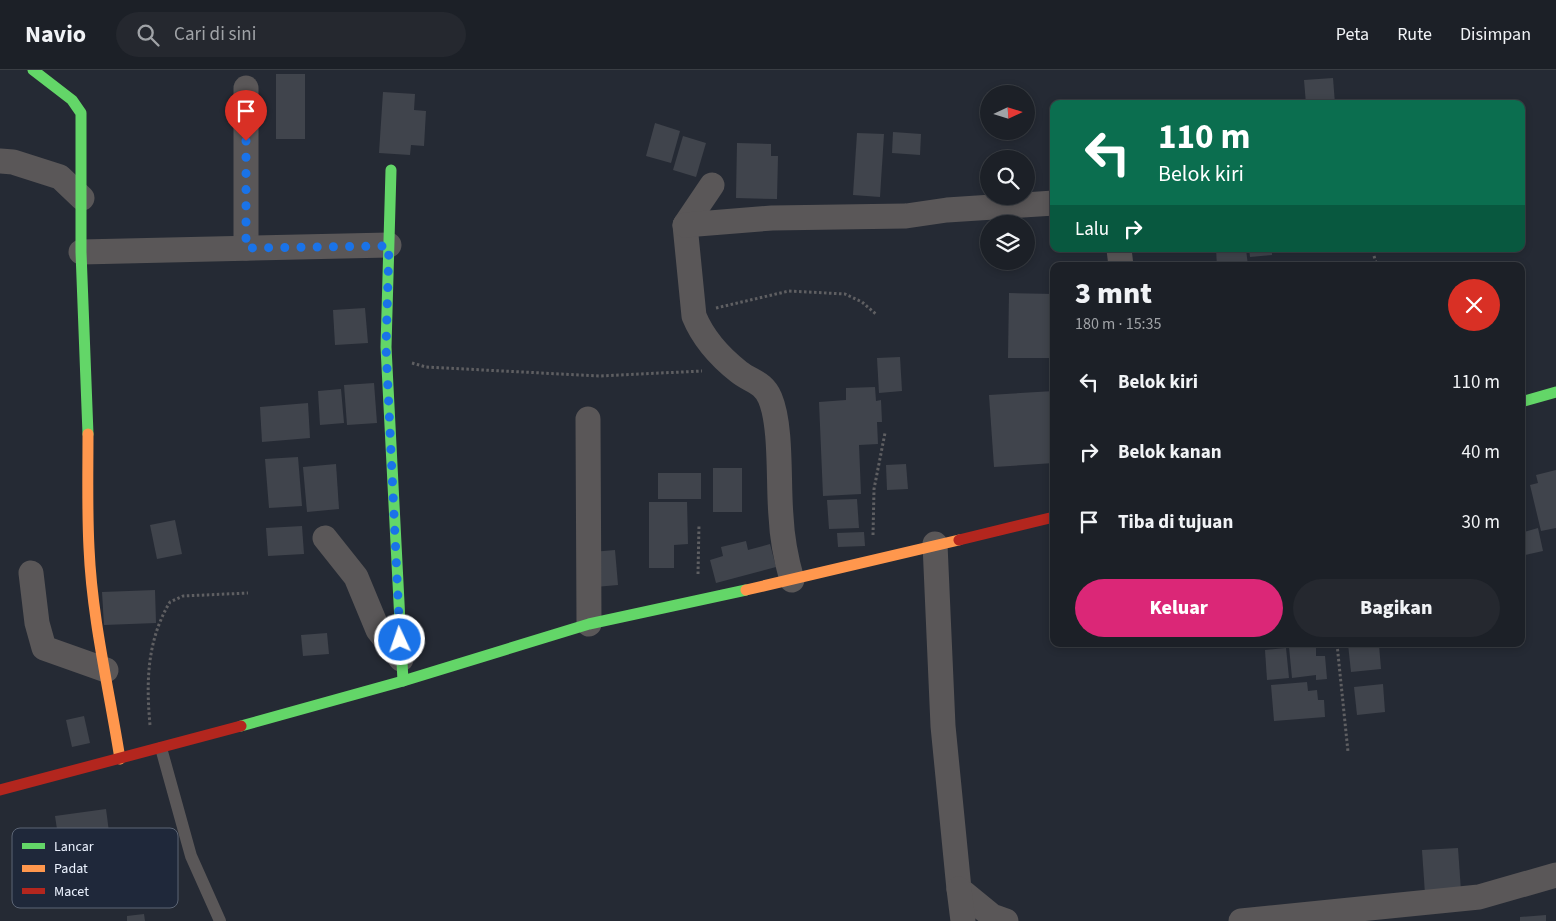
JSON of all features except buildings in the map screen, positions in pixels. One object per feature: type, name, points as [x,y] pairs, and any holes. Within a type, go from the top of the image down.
[{"type":"street","points":[[34,70],[72,100],[80,113],[81,252],[88,409],[89,549],[100,651],[106,670],[120,759]]},
{"type":"street","points":[[246,88],[246,248]]},
{"type":"street","points":[[0,161],[13,162],[60,177],[82,198]]},
{"type":"street","points":[[391,170],[386,347],[402,670]]},
{"type":"street","points":[[712,185],[685,225],[694,316],[700,330],[715,349],[740,373],[760,383],[771,401],[777,436],[784,550],[792,580]]},
{"type":"street","points":[[685,225],[772,218],[906,216],[948,210],[1050,204]]},
{"type":"street","points":[[81,252],[389,246]]},
{"type":"street","points":[[1525,401],[1556,392]]},
{"type":"street","points":[[588,418],[589,624]]},
{"type":"street","points":[[0,790],[156,750],[402,670],[589,624],[792,580],[1050,518]]},
{"type":"street","points":[[325,538],[356,577],[378,630],[402,670]]},
{"type":"street","points":[[936,544],[943,726],[963,921]]},
{"type":"street","points":[[31,573],[37,623],[44,648],[106,670]]},
{"type":"street","points":[[1241,921],[1479,896],[1556,874]]},
{"type":"street","points":[[959,888],[992,916],[1006,921]]},
{"type":"lane","points":[[156,750],[191,856],[220,921]]},
{"type":"path","points":[[1374,256],[1376,262]]},
{"type":"path","points":[[694,316],[727,305],[789,291],[845,294],[862,302],[877,315]]},
{"type":"path","points":[[386,347],[406,361],[426,367],[599,376],[710,370],[733,370],[740,373]]},
{"type":"path","points":[[874,560],[874,489],[885,433]]},
{"type":"path","points":[[699,524],[699,599]]},
{"type":"path","points":[[156,750],[148,703],[150,648],[170,602],[183,596],[248,593]]},
{"type":"path","points":[[1336,647],[1348,752]]},
{"type":"traffic: fast","points":[[33,70],[72,100],[81,113],[81,252],[88,434]]},
{"type":"traffic: fast","points":[[391,170],[386,347],[403,681]]},
{"type":"traffic: fast","points":[[1525,401],[1556,392]]},
{"type":"traffic: fast","points":[[241,726],[403,681],[589,624],[746,590]]},
{"type":"traffic: slow","points":[[88,434],[88,520],[91,575],[97,628],[120,759]]},
{"type":"traffic: slow","points":[[746,590],[959,540]]},
{"type":"traffic: jam","points":[[959,540],[1050,518]]},
{"type":"traffic: jam","points":[[0,790],[241,726]]},
{"type":"route","points":[[246,141],[246,248],[389,246],[386,347],[400,640]]}]
